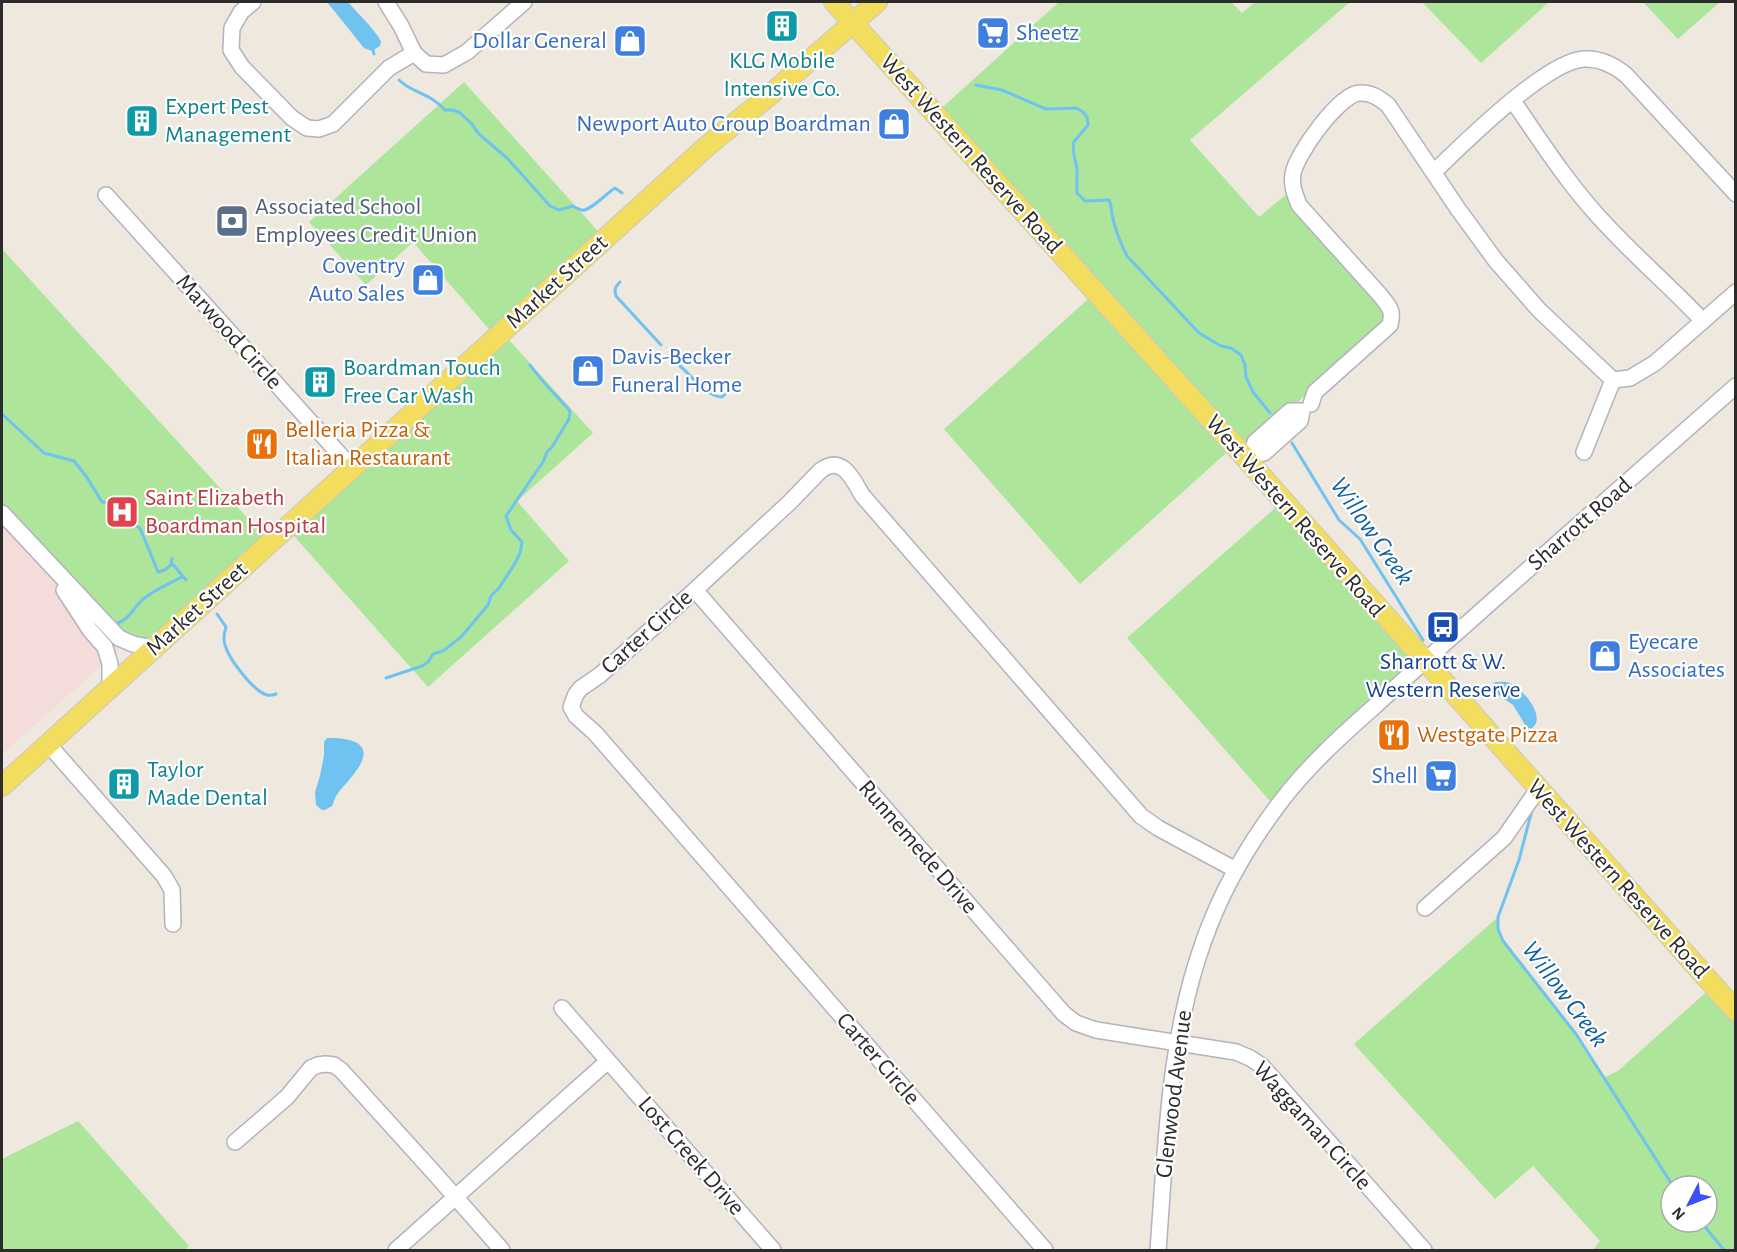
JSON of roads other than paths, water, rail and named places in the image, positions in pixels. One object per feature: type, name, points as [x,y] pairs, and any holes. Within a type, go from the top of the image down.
[{"type":"main road","name":"West Western Reserve Road","points":[[834,2],[1249,457],[1424,661],[1736,1011]]},
{"type":"main road","name":"Market Street","points":[[2,786],[706,147],[877,2]]},
{"type":"street","points":[[253,2],[241,12],[232,28],[231,50],[242,67],[292,118],[307,128],[320,129],[333,124],[389,68],[414,53]]},
{"type":"street","points":[[386,2],[414,53],[426,64],[444,65],[467,52],[524,2]]},
{"type":"street","points":[[1434,172],[1513,100],[1570,62],[1584,58],[1614,65],[1626,75],[1736,194]]},
{"type":"street","points":[[1311,404],[1315,392],[1390,325],[1393,316],[1380,295],[1299,205],[1293,189],[1293,173],[1307,145],[1341,103],[1348,96],[1358,93],[1370,94],[1388,105],[1496,261],[1539,310],[1613,380]]},
{"type":"street","points":[[1513,100],[1560,168],[1596,214],[1629,250],[1703,321]]},
{"type":"street","name":"Marwood Circle","points":[[106,195],[352,468]]},
{"type":"street","points":[[1613,380],[1630,378],[1649,367],[1736,292]]},
{"type":"street","points":[[1584,452],[1613,380]]},
{"type":"street","name":"Sharrott Road","points":[[1424,661],[1736,386]]},
{"type":"street","name":"Carter Circle","points":[[1045,1251],[603,742],[576,716],[572,710],[572,703],[576,694],[695,590],[820,471],[832,465],[843,468],[851,476],[867,501],[1141,816],[1158,828],[1236,870]]},
{"type":"street","points":[[2,513],[50,567],[119,638],[133,644],[154,648]]},
{"type":"street","points":[[50,567],[70,602],[105,647],[110,663],[110,688]]},
{"type":"street","name":"Runnemede Drive","points":[[695,590],[1064,1014],[1083,1027],[1177,1043]]},
{"type":"street","name":"Glenwood Avenue","points":[[1158,1251],[1173,1066],[1177,1043],[1187,995],[1203,941],[1222,896],[1268,819],[1314,763],[1424,661]]},
{"type":"street","points":[[48,744],[164,876],[172,890],[173,924]]},
{"type":"street","points":[[1425,908],[1504,838],[1538,789]]},
{"type":"street","name":"Lost Creek Drive","points":[[562,1008],[773,1251]]},
{"type":"street","name":"Waggaman Circle","points":[[1177,1043],[1236,1052],[1262,1066],[1424,1251]]},
{"type":"street","points":[[396,1251],[608,1061]]},
{"type":"street","points":[[235,1142],[287,1097],[311,1068],[318,1065],[334,1065],[455,1196],[502,1251]]},
{"type":"water","points":[[327,2],[348,2],[370,25],[381,41],[380,46],[372,51],[364,48]]},
{"type":"water","points":[[1495,682],[1510,683],[1527,697],[1537,718],[1536,724],[1531,729],[1527,728],[1513,705],[1493,691],[1491,686]]},
{"type":"water","points":[[327,738],[355,742],[364,753],[358,768],[337,795],[332,806],[322,810],[316,805],[315,792],[324,755],[324,742]]},
{"type":"waterway","points":[[373,50],[374,54]]},
{"type":"waterway","points":[[399,80],[433,100],[445,110],[460,113],[479,134],[508,159],[550,206],[559,210],[573,206],[585,210],[615,188],[622,193]]},
{"type":"waterway","name":"Willow Creek","points":[[976,85],[1002,90],[1046,109],[1076,108],[1082,111],[1087,117],[1088,125],[1073,143],[1077,168],[1077,193],[1085,201],[1109,200],[1116,229],[1127,256],[1199,333],[1241,355],[1246,377],[1253,392],[1270,413]]},
{"type":"waterway","points":[[620,282],[615,288],[616,296],[661,345]]},
{"type":"waterway","points":[[386,678],[422,666],[433,654],[443,651],[461,637],[488,605],[491,596],[499,588],[520,553],[522,542],[511,530],[506,516],[543,462],[569,419],[570,411],[530,365]]},
{"type":"waterway","points":[[680,366],[716,396],[722,397],[730,389]]},
{"type":"waterway","points":[[2,414],[44,453],[74,461],[102,502],[118,504],[125,511],[131,523],[140,528],[158,572],[172,564]]},
{"type":"waterway","name":"Willow Creek","points":[[1292,443],[1339,520],[1360,539],[1423,640]]},
{"type":"waterway","points":[[172,559],[171,562],[186,580]]},
{"type":"waterway","points":[[118,623],[146,597],[182,577]]},
{"type":"waterway","points":[[217,614],[226,627],[224,643],[236,666],[261,692],[268,695],[276,694]]},
{"type":"waterway","name":"Willow Creek","points":[[1532,810],[1519,860],[1498,917],[1498,929],[1503,941],[1576,1034],[1665,1174]]},
{"type":"waterway","name":"Willow Creek","points":[[1711,1234],[1724,1250]]},
{"type":"place","name":"KLG Mobile Intensive Co.","points":[[782,26]]},
{"type":"place","name":"Sheetz","points":[[993,33]]},
{"type":"place","name":"Dollar General","points":[[630,41]]},
{"type":"place","name":"Expert Pest Management","points":[[142,121]]},
{"type":"place","name":"Newport Auto Group Boardman","points":[[894,124]]},
{"type":"place","name":"Associated School Employees Credit Union","points":[[232,221]]},
{"type":"place","name":"Coventry Auto Sales","points":[[428,280]]},
{"type":"place","name":"Davis-Becker Funeral Home","points":[[588,371]]},
{"type":"place","name":"Boardman Touch Free Car Wash","points":[[320,382]]},
{"type":"place","name":"Belleria Pizza & Italian Restaurant","points":[[262,444]]},
{"type":"place","name":"Saint Elizabeth Boardman Hospital","points":[[122,512]]},
{"type":"place","name":"Sharrott & W. Western Reserve","points":[[1443,627]]},
{"type":"place","name":"Eyecare Associates","points":[[1605,656]]},
{"type":"place","name":"Westgate Pizza","points":[[1394,735]]},
{"type":"place","name":"Shell","points":[[1441,776]]},
{"type":"place","name":"Taylor Made Dental","points":[[124,784]]}]
